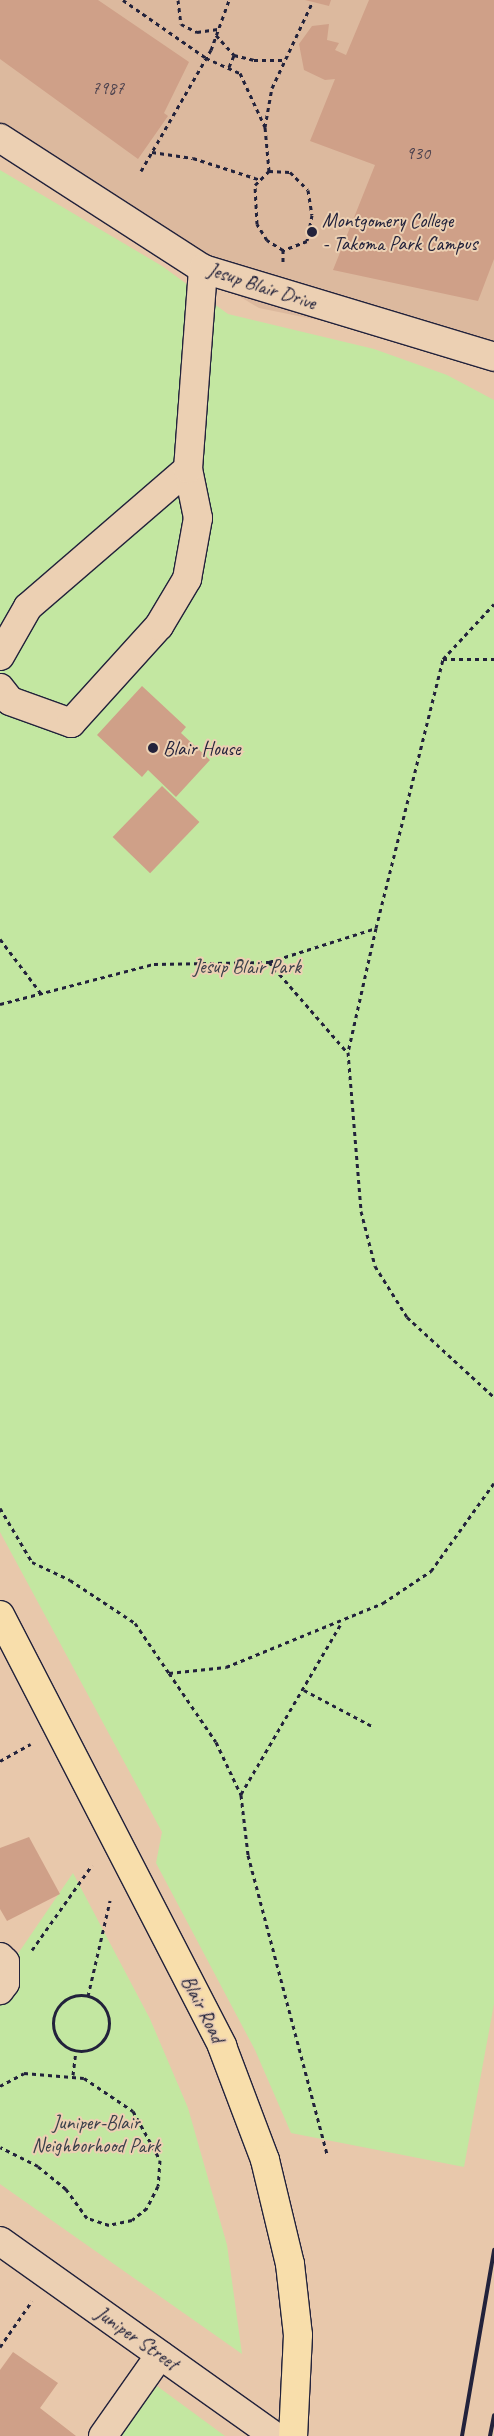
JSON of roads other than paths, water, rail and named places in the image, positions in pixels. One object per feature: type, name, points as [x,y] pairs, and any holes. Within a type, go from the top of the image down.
[{"type":"main road","name":"Blair Road","points":[[0,1615],[222,2046],[265,2160],[290,2264],[298,2335],[293,2436]]},
{"type":"street","name":"Jesup Blair Drive","points":[[0,138],[204,268],[494,357]]},
{"type":"street","points":[[0,688],[10,701],[71,723],[159,626],[187,579],[198,518],[188,469],[204,268]]},
{"type":"street","points":[[0,656],[28,607],[188,469]]},
{"type":"street","name":"Juniper Street","points":[[0,2241],[274,2436]]},
{"type":"street","points":[[103,2436],[160,2355]]},
{"type":"railway","points":[[462,2436],[494,2250]]},
{"type":"railway","points":[[490,2436],[494,2415]]},
{"type":"place","name":"Montgomery College - Takoma Park Campus","points":[[312,232]]},
{"type":"place","name":"Blair House","points":[[153,748]]},
{"type":"park label","name":"Jesup Blair Park","points":[[247,966]]},
{"type":"park label","name":"Juniper-Blair Neighborhood Park","points":[[96,2134]]}]
